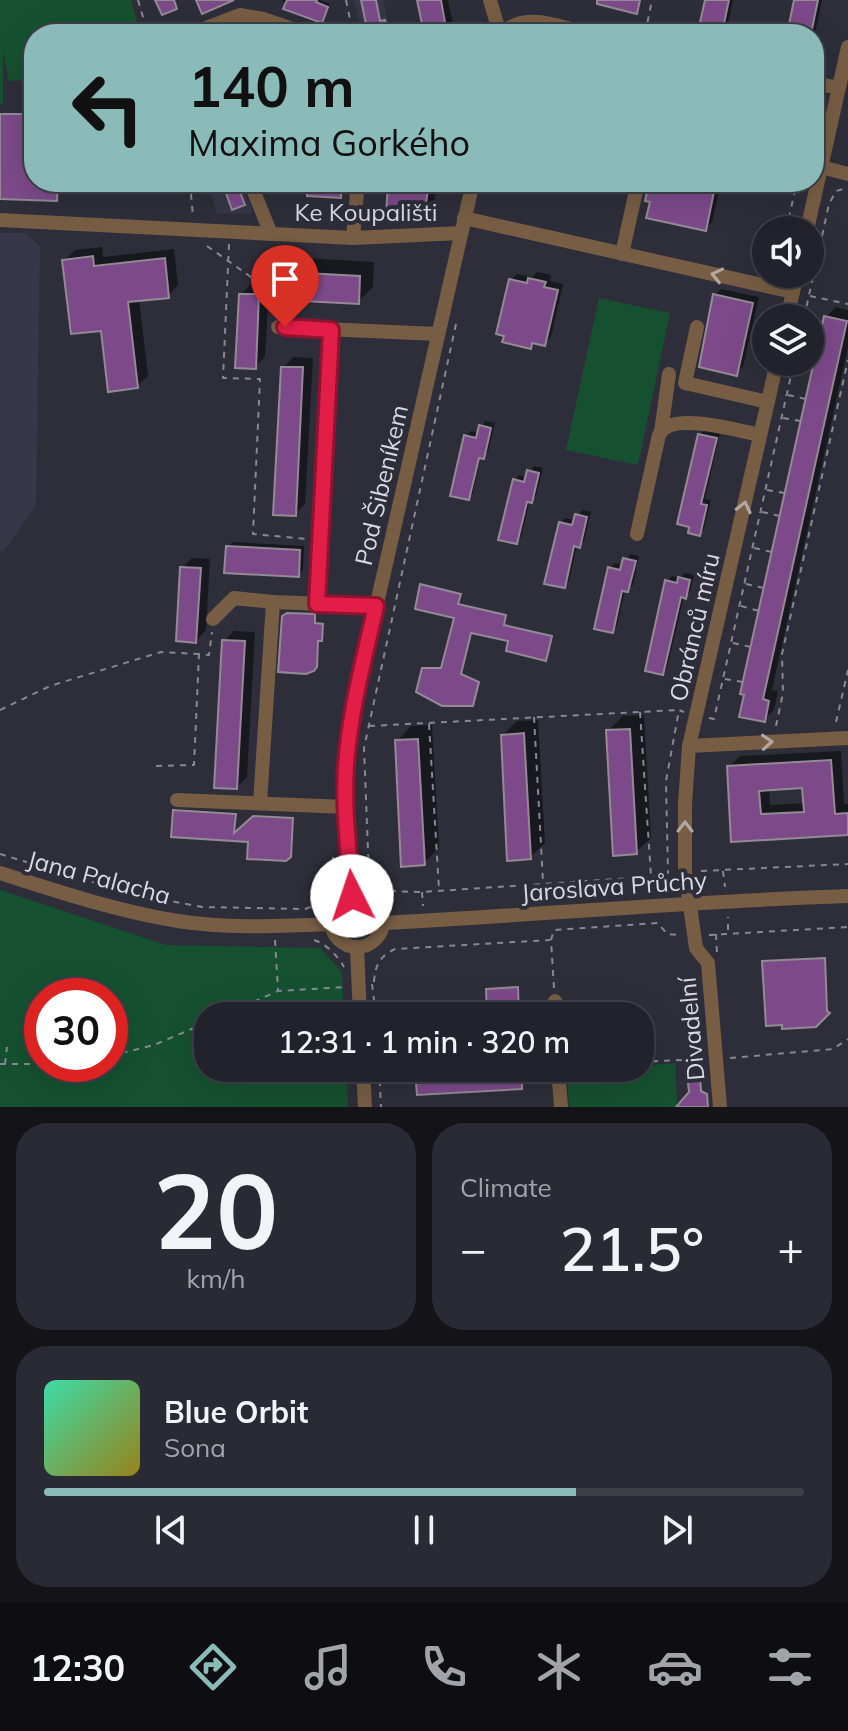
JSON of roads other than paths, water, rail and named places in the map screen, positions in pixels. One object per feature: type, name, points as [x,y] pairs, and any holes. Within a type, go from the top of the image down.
[{"type":"street","points":[[490,0],[498,24]]},
{"type":"street","points":[[217,24],[240,15],[278,24]]},
{"type":"street","points":[[824,154],[848,47]]},
{"type":"street","points":[[824,85],[839,88]]},
{"type":"street","points":[[824,168],[848,174]]},
{"type":"street","name":"Ke Koupališti","points":[[254,192],[271,234]]},
{"type":"street","points":[[353,238],[357,192]]},
{"type":"street","name":"Pod Šibeníkem","points":[[352,896],[346,766],[352,713],[471,192]]},
{"type":"street","points":[[622,254],[636,192]]},
{"type":"street","points":[[810,216],[815,192]]},
{"type":"street","name":"Ke Koupališti","points":[[0,220],[353,238],[463,226],[622,254],[793,292]]},
{"type":"street","points":[[790,304],[794,288]]},
{"type":"street","points":[[281,327],[438,334]]},
{"type":"street","points":[[697,327],[685,383],[768,402]]},
{"type":"street","points":[[317,604],[331,330]]},
{"type":"street","points":[[637,534],[661,432],[669,374]]},
{"type":"street","name":"Obránců míru","points":[[690,905],[685,871],[689,746],[774,376]]},
{"type":"street","points":[[661,432],[676,422],[685,422],[760,435]]},
{"type":"street","points":[[213,619],[234,598],[376,606]]},
{"type":"street","points":[[260,803],[273,602]]},
{"type":"street","points":[[689,746],[841,734]]},
{"type":"street","points":[[177,800],[346,807]]},
{"type":"street","name":"Jana Palacha","points":[[0,873],[109,907],[180,921],[234,926],[331,924]]},
{"type":"street","points":[[352,896],[374,902],[383,923],[382,931],[372,943],[357,948],[342,943],[331,924],[334,909],[345,898],[352,896]]},
{"type":"street","name":"Jaroslava Průchy","points":[[383,923],[690,905],[727,900],[848,896]]},
{"type":"street","name":"Divadelní","points":[[690,905],[696,948],[708,963],[720,1107]]},
{"type":"street","points":[[357,948],[359,1002]]},
{"type":"street","points":[[364,1082],[365,1107]]},
{"type":"street","points":[[559,1082],[561,1107]]}]
